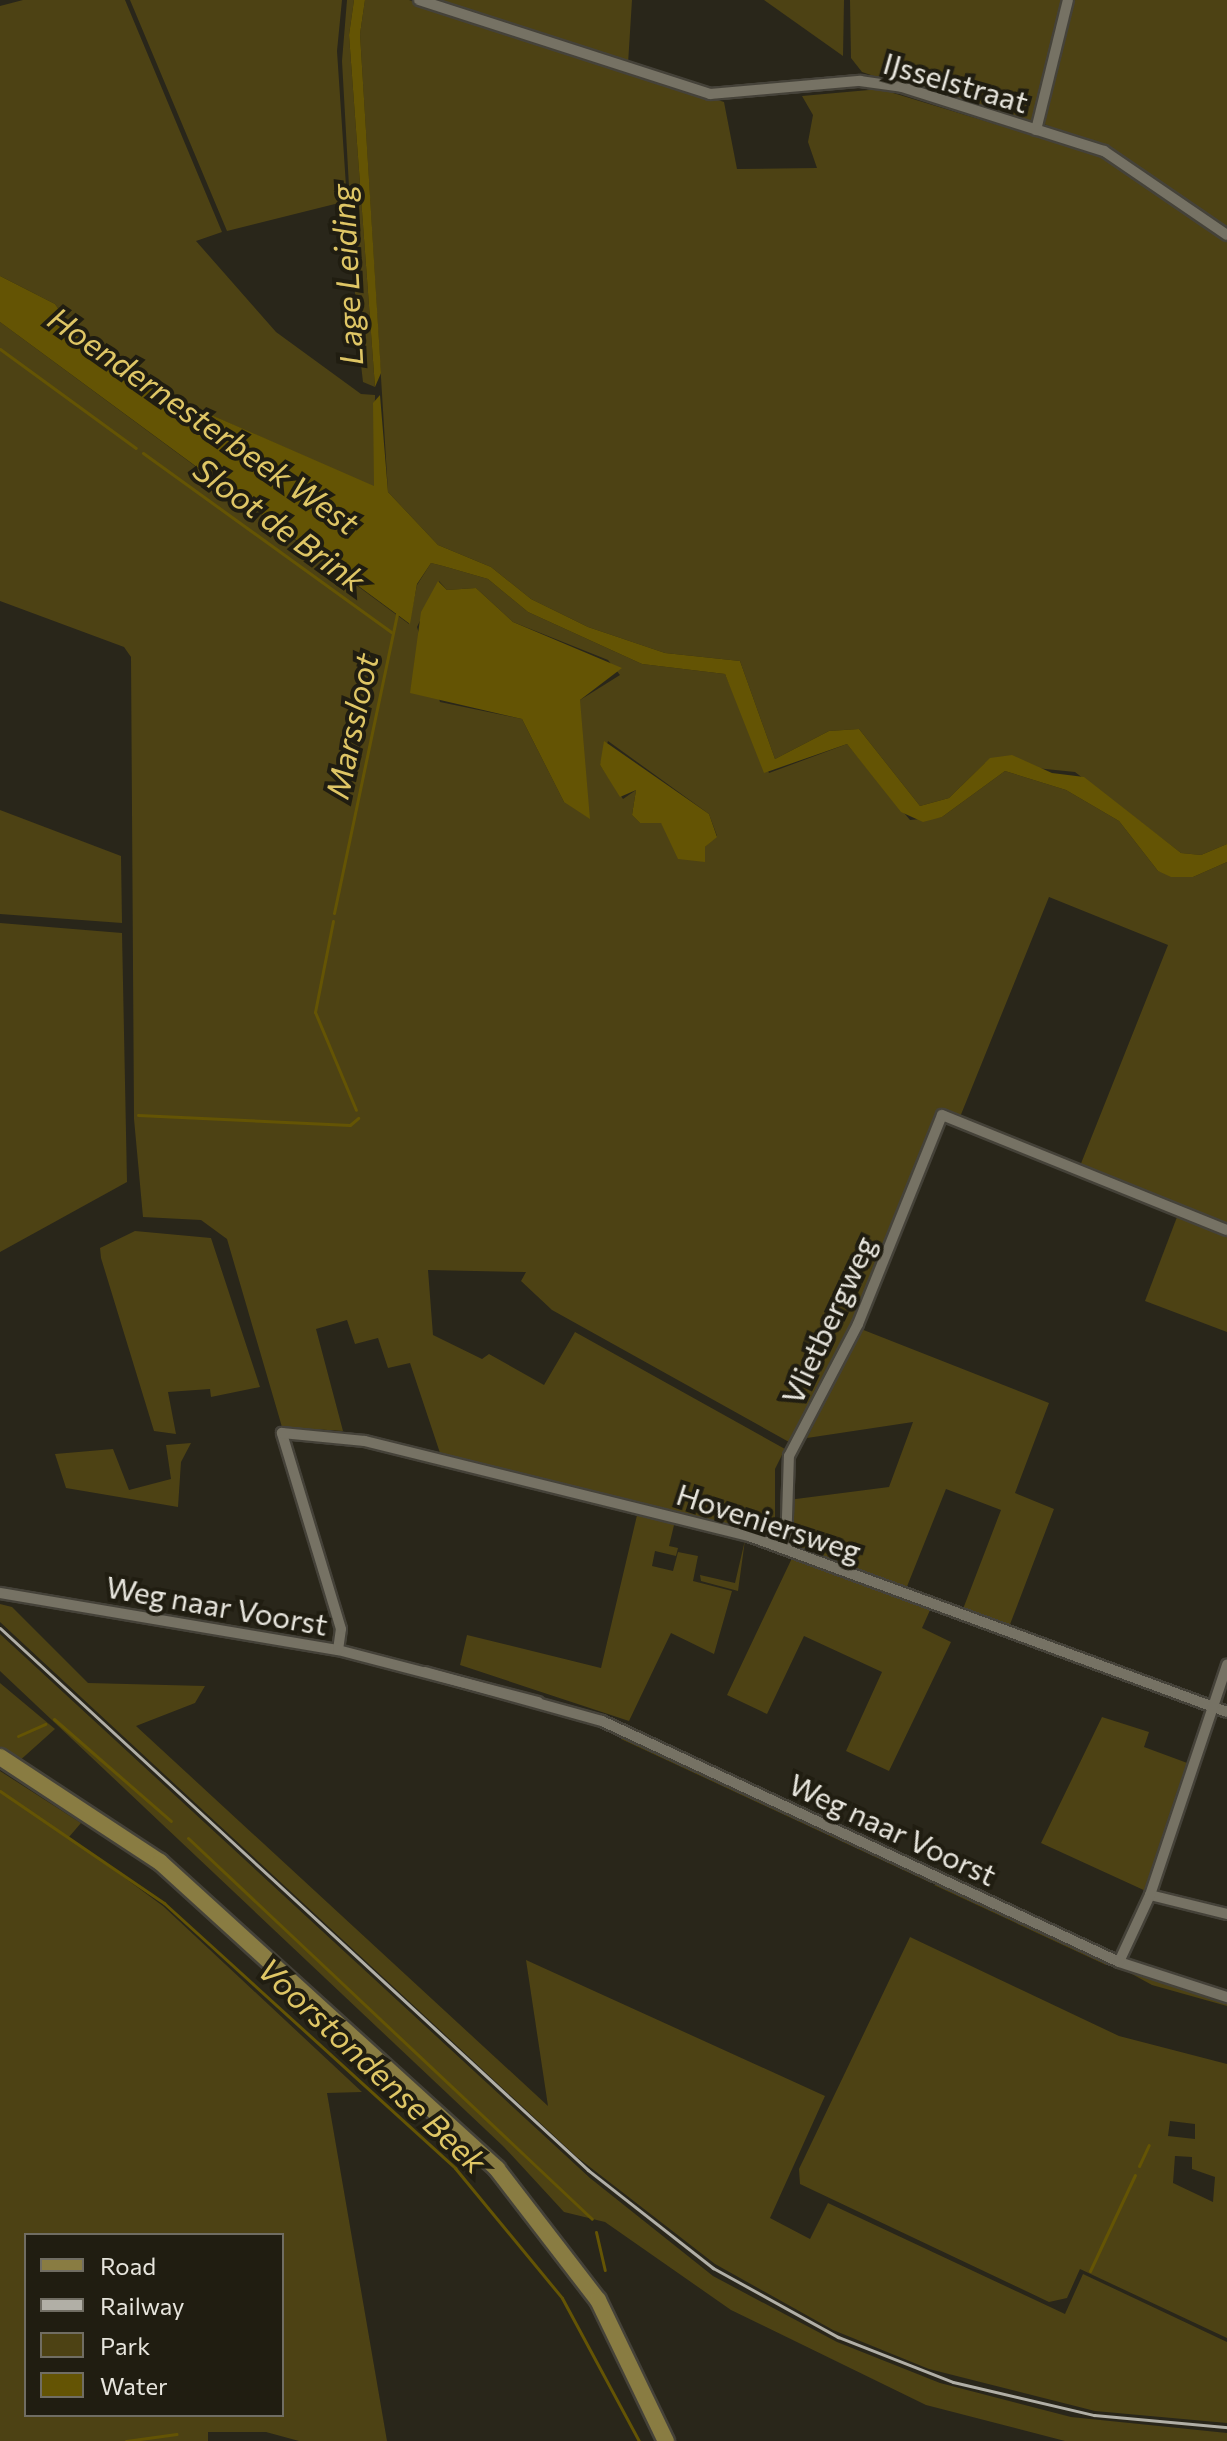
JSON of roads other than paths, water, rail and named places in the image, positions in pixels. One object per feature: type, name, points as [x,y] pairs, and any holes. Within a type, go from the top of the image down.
[{"type":"main road","points":[[0,1757],[171,1872],[497,2169],[598,2300],[666,2441]]},
{"type":"main road","points":[[0,1767],[119,1846],[234,1936],[490,2176],[590,2308],[657,2441]]},
{"type":"street","name":"IJsselstraat","points":[[419,0],[680,88],[744,97],[883,82],[1104,151],[1227,235]]},
{"type":"street","points":[[1036,130],[1068,0]]},
{"type":"street","name":"Vlietbergweg","points":[[786,1549],[789,1456],[858,1324],[942,1115],[1227,1230]]},
{"type":"street","name":"Hoveniersweg","points":[[338,1650],[341,1629],[282,1433],[365,1441],[786,1549],[1227,1712]]},
{"type":"street","name":"Weg naar Voorst","points":[[0,1593],[338,1650],[540,1703],[623,1730],[1119,1962],[1227,1997]]},
{"type":"street","points":[[1119,1962],[1150,1895],[1227,1665]]},
{"type":"street","points":[[1150,1895],[1227,1914]]},
{"type":"water","points":[[354,0],[365,0],[360,34],[381,373],[375,387],[349,35]]},
{"type":"water","name":"Hoendernesterbeek West","points":[[0,276],[55,304],[82,343],[145,386],[374,486],[373,403],[380,395],[388,492],[438,545],[491,567],[531,599],[588,627],[665,653],[740,661],[775,759],[829,731],[859,729],[920,806],[949,798],[990,758],[1012,755],[1052,773],[1084,777],[1181,853],[1201,855],[1227,844],[1227,862],[1193,877],[1171,877],[1158,871],[1119,821],[1066,790],[1005,771],[942,817],[923,822],[901,812],[847,744],[764,773],[725,674],[642,664],[528,612],[488,579],[431,563],[417,584],[410,624],[0,322]]},
{"type":"water","points":[[438,581],[447,590],[476,588],[513,622],[622,668],[580,700],[590,819],[564,802],[522,719],[410,693],[421,612]]},
{"type":"water","points":[[604,741],[709,814],[717,837],[705,847],[705,862],[678,859],[661,823],[640,823],[632,815],[636,790],[620,797],[600,765]]},
{"type":"waterway","name":"Sloot de Brink","points":[[0,349],[136,448]]},
{"type":"waterway","name":"Sloot de Brink","points":[[143,453],[391,632]]},
{"type":"waterway","name":"Marssloot","points":[[334,913],[397,613]]},
{"type":"waterway","name":"Marssloot","points":[[333,921],[315,1012],[356,1110]]},
{"type":"waterway","name":"Marssloot","points":[[138,1115],[350,1125],[358,1118]]},
{"type":"waterway","points":[[54,1719],[171,1821]]},
{"type":"waterway","points":[[18,1736],[45,1724]]},
{"type":"waterway","name":"Voorstondense Beek","points":[[0,1791],[164,1903],[455,2168],[562,2298],[639,2441]]},
{"type":"waterway","points":[[188,1838],[592,2219]]},
{"type":"waterway","points":[[1139,2166],[1149,2145]]},
{"type":"waterway","points":[[1090,2271],[1135,2175]]},
{"type":"waterway","points":[[596,2232],[605,2270]]},
{"type":"waterway","points":[[126,2441],[177,2434]]},
{"type":"railway","points":[[0,1628],[588,2170],[713,2268],[838,2337],[953,2382],[1094,2415],[1227,2427]]},
{"type":"water label","name":"Lage Leiding","points":[[346,275]]}]
